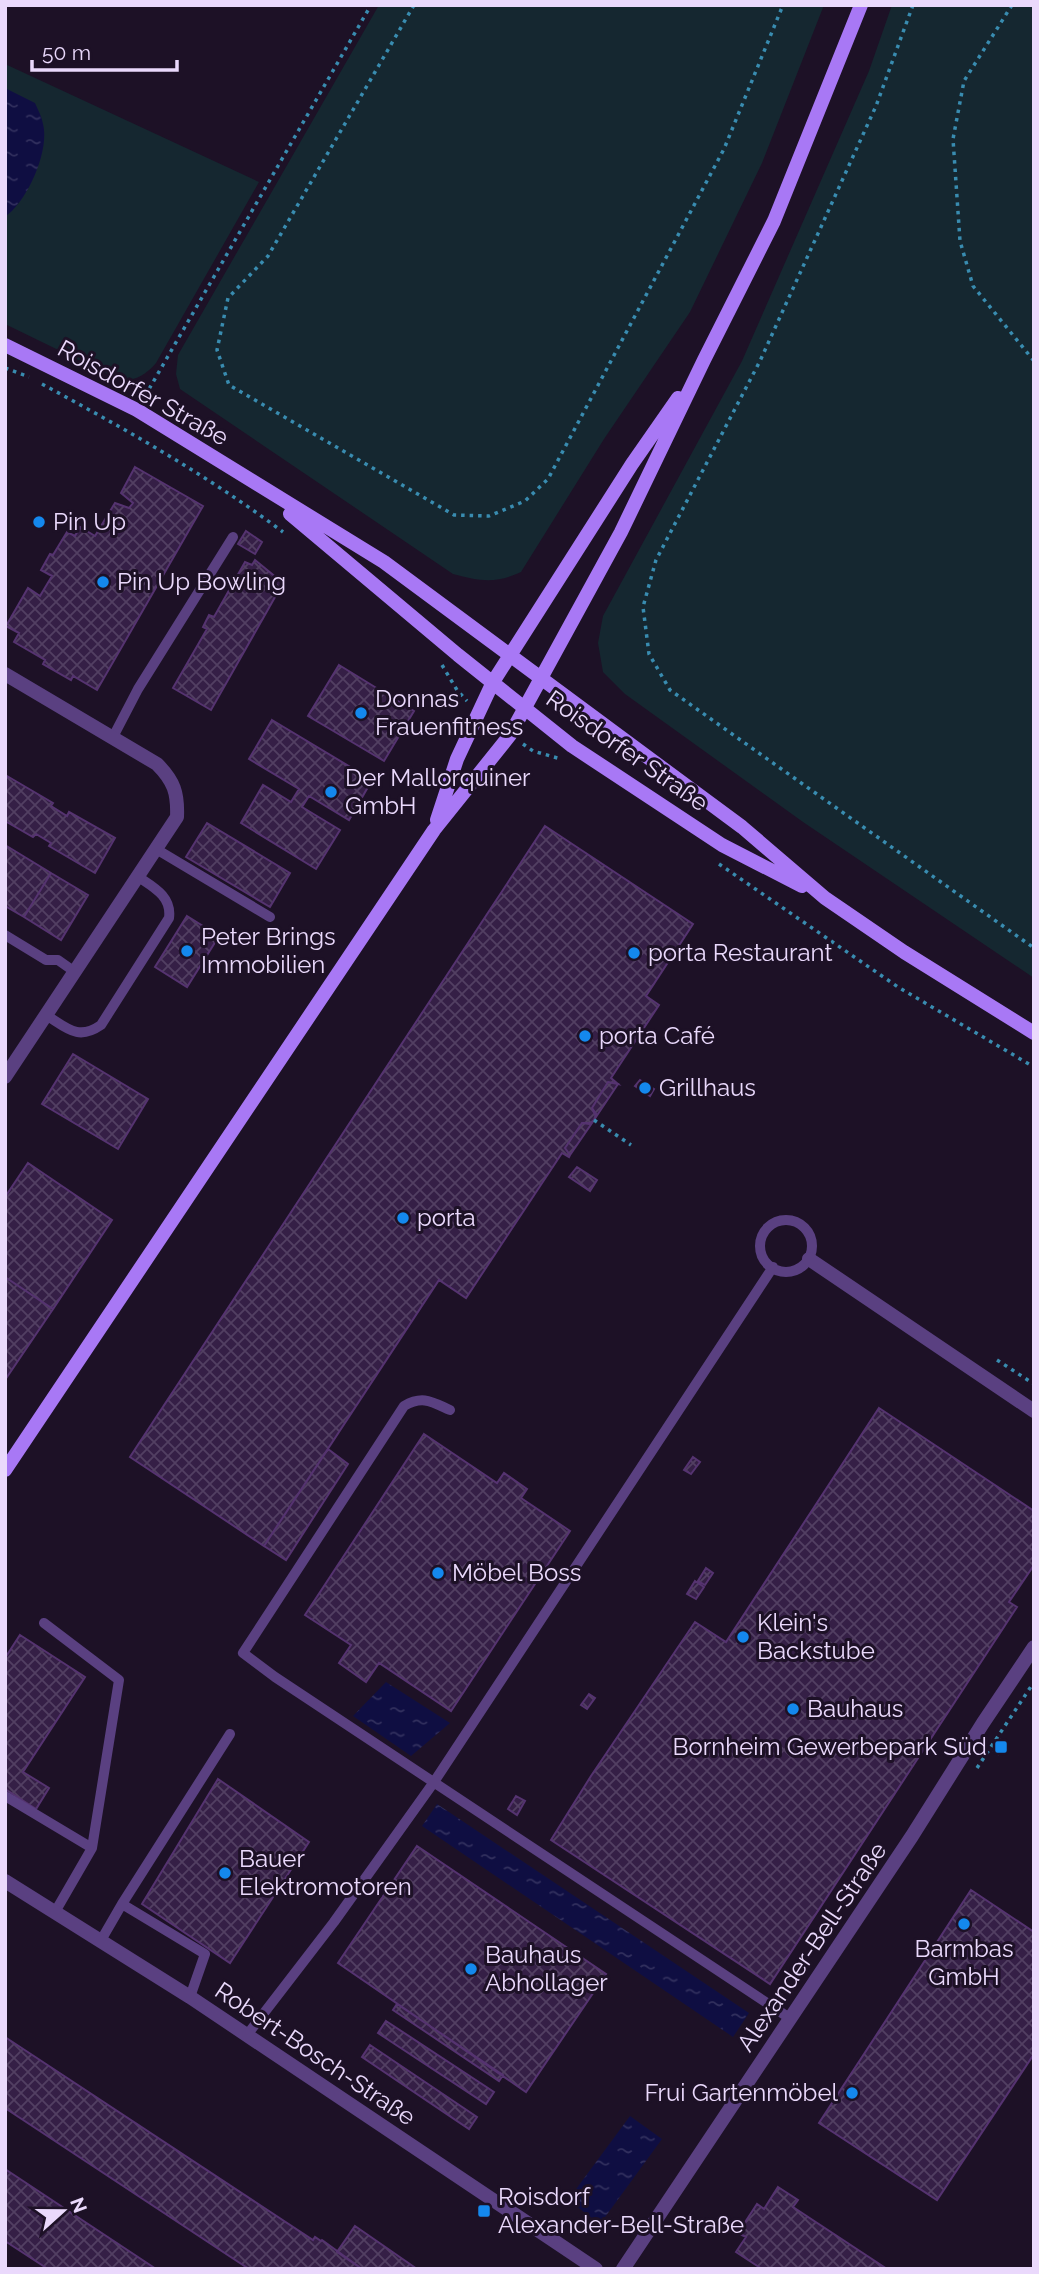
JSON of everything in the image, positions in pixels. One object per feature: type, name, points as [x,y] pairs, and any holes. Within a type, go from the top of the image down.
[{"type":"main road","points":[[5,1471],[434,830],[510,735],[526,708],[540,677],[621,532],[774,221],[861,5]]},
{"type":"main road","name":"Roisdorfer Straße","points":[[5,345],[137,410],[384,562],[742,827],[825,898],[904,952],[1034,1033]]},
{"type":"main road","points":[[434,830],[457,759],[509,654],[632,464],[704,360]]},
{"type":"main road","name":"Roisdorfer Straße","points":[[257,485],[572,746],[722,845],[825,898]]},
{"type":"street","points":[[5,674],[157,764],[175,786],[178,799],[177,817],[5,1077]]},
{"type":"street","points":[[809,1259],[1034,1411]]},
{"type":"street","name":"Alexander-Bell-Straße","points":[[623,2269],[791,2019],[1034,1647]]},
{"type":"street","name":"Robert-Bosch-Straße","points":[[5,1881],[190,1997],[596,2269]]},
{"type":"lane","points":[[113,737],[138,690],[233,537]]},
{"type":"lane","points":[[156,849],[270,917]]},
{"type":"lane","points":[[46,1015],[73,1032],[84,1034],[101,1025],[169,918],[170,909],[161,893],[137,876]]},
{"type":"lane","points":[[5,935],[46,960],[58,960],[75,972]]},
{"type":"lane","points":[[783,1220],[793,1220],[801,1224],[810,1234],[812,1246],[809,1259],[796,1270],[780,1271],[772,1268],[761,1253],[762,1233],[775,1222],[783,1220]]},
{"type":"lane","points":[[247,2035],[334,1922],[434,1782],[772,1268]]},
{"type":"lane","points":[[450,1410],[430,1401],[415,1400],[404,1406],[243,1654],[791,2019]]},
{"type":"lane","points":[[44,1623],[119,1680],[92,1848],[55,1912]]},
{"type":"lane","points":[[100,1942],[230,1734]]},
{"type":"lane","points":[[5,1796],[92,1848]]},
{"type":"lane","points":[[122,1904],[205,1954],[190,1997]]},
{"type":"path","points":[[137,410],[371,5]]},
{"type":"path","points":[[414,5],[268,256],[228,298],[217,350],[229,385],[454,515],[489,516],[525,500],[548,479],[723,149],[783,5]]},
{"type":"path","points":[[913,5],[876,106],[760,361],[656,561],[643,607],[649,654],[670,690],[1034,948]]},
{"type":"path","points":[[1012,5],[964,81],[953,139],[960,241],[973,286],[1034,361]]},
{"type":"path","points":[[594,1120],[631,1145]]},
{"type":"path","points":[[997,1360],[1034,1384]]},
{"type":"shaded area","points":[[379,5],[824,5],[762,163],[690,312],[604,439],[521,572],[495,580],[480,580],[453,574],[180,389],[176,374],[178,355]]},
{"type":"shaded area","points":[[892,5],[1034,5],[1034,978],[803,822],[625,694],[603,672],[598,643],[603,616],[742,361],[869,71]]},
{"type":"shaded area","points":[[5,64],[259,182],[156,363],[140,376],[120,380],[5,324]]},
{"type":"water","points":[[5,88],[35,103],[42,119],[44,135],[40,161],[29,188],[5,217]]},
{"type":"water","points":[[386,1682],[450,1723],[411,1756],[353,1716]]},
{"type":"water","points":[[437,1804],[749,2013],[733,2037],[422,1826]]},
{"type":"water","points":[[630,2116],[662,2139],[600,2224],[568,2200]]},
{"type":"building","name":"Pin Up Bowling","points":[[135,467],[203,506],[97,690],[73,676],[71,680],[43,664],[45,660],[14,642],[19,633],[6,626],[28,588],[40,596],[52,576],[41,570],[67,532],[75,536],[80,527],[95,536],[115,503],[129,508],[133,503],[121,493]]},
{"type":"building","points":[[246,531],[262,542],[255,554],[238,544]]},
{"type":"building","points":[[255,560],[283,583],[211,710],[173,688],[207,629],[203,627],[209,615],[214,617],[245,562],[252,565]]},
{"type":"building","name":"Donnas Frauenfitness","points":[[339,665],[414,711],[384,761],[308,716]]},
{"type":"building","name":"Der Mallorquiner GmbH","points":[[272,720],[372,780],[349,820],[309,796],[302,807],[340,830],[316,869],[241,823],[263,785],[291,802],[299,789],[249,759]]},
{"type":"building","points":[[7,776],[53,803],[51,806],[67,816],[69,812],[115,838],[95,873],[49,846],[51,843],[36,834],[33,837],[5,821]]},
{"type":"building","points":[[207,823],[290,873],[270,907],[186,857]]},
{"type":"building","name":"porta","points":[[545,826],[693,924],[646,996],[659,1005],[611,1078],[618,1084],[608,1082],[592,1108],[596,1114],[594,1120],[589,1124],[582,1123],[565,1148],[569,1157],[562,1153],[466,1298],[439,1280],[264,1546],[130,1457]]},
{"type":"building","points":[[5,845],[51,873],[24,917],[5,906]]},
{"type":"building","points":[[51,873],[88,895],[61,940],[24,917]]},
{"type":"building","name":"Peter Brings Immobilien","points":[[187,916],[219,936],[187,987],[155,967]]},
{"type":"building","points":[[73,1054],[148,1099],[118,1149],[42,1104]]},
{"type":"building","name":"Grillhaus","points":[[640,1080],[654,1089],[650,1096],[635,1086]]},
{"type":"building","points":[[608,1082],[618,1084],[596,1117],[592,1108]]},
{"type":"building","points":[[582,1123],[592,1123],[570,1155],[565,1148]]},
{"type":"building","points":[[28,1163],[112,1220],[53,1309],[5,1277],[5,1197]]},
{"type":"building","points":[[577,1167],[597,1180],[590,1191],[569,1177]]},
{"type":"building","points":[[5,1277],[53,1309],[5,1380]]},
{"type":"building","name":"Bauhaus","points":[[879,1408],[1034,1511],[1034,1565],[1009,1602],[1017,1607],[770,1984],[551,1840],[695,1622],[726,1642]]},
{"type":"building","name":"Möbel Boss","points":[[424,1434],[497,1483],[504,1473],[527,1489],[521,1498],[570,1531],[451,1711],[379,1663],[366,1682],[339,1663],[351,1645],[305,1615]]},
{"type":"building","points":[[328,1449],[348,1464],[286,1560],[264,1546]]},
{"type":"building","points":[[693,1457],[700,1462],[691,1474],[684,1470]]},
{"type":"building","points":[[706,1568],[713,1573],[705,1585],[698,1581]]},
{"type":"building","points":[[695,1581],[704,1587],[696,1599],[687,1594]]},
{"type":"building","points":[[20,1635],[85,1677],[23,1772],[49,1788],[36,1809],[5,1789],[5,1658]]},
{"type":"building","points":[[589,1694],[595,1698],[587,1709],[581,1705]]},
{"type":"building","points":[[1001,1740],[1005,1743],[998,1754],[994,1751]]},
{"type":"building","name":"Bauer Elektromotoren","points":[[218,1779],[309,1842],[230,1963],[142,1904]]},
{"type":"building","points":[[516,1796],[525,1801],[517,1815],[508,1809]]},
{"type":"building","name":"Bauhaus Abhollager","points":[[417,1846],[606,1974],[526,2092],[338,1963]]},
{"type":"building","points":[[971,1890],[1034,1932],[1034,2054],[937,2200],[819,2123]]},
{"type":"building","points":[[397,2004],[503,2075],[499,2081],[393,2010]]},
{"type":"building","points":[[386,2021],[494,2092],[486,2104],[378,2033]]},
{"type":"building","points":[[5,2037],[313,2240],[315,2237],[322,2240],[362,2269],[249,2269],[5,2108]]},
{"type":"building","points":[[370,2045],[477,2117],[469,2129],[362,2057]]},
{"type":"building","points":[[5,2169],[156,2269],[48,2269],[5,2241]]},
{"type":"building","points":[[778,2187],[798,2200],[793,2207],[887,2269],[762,2269],[736,2252],[746,2237],[738,2233],[757,2204],[764,2209]]},
{"type":"building","points":[[355,2226],[417,2269],[362,2269],[337,2252]]},
{"type":"place","name":"Pin Up","points":[[39,522]]},
{"type":"place","name":"Pin Up Bowling","points":[[103,582]]},
{"type":"place","name":"Donnas Frauenfitness","points":[[361,713]]},
{"type":"place","name":"Der Mallorquiner GmbH","points":[[331,792]]},
{"type":"place","name":"Peter Brings Immobilien","points":[[187,951]]},
{"type":"place","name":"porta Restaurant","points":[[634,953]]},
{"type":"place","name":"porta Café","points":[[585,1036]]},
{"type":"place","name":"Grillhaus","points":[[645,1088]]},
{"type":"place","name":"porta","points":[[403,1218]]},
{"type":"place","name":"Möbel Boss","points":[[438,1573]]},
{"type":"place","name":"Klein's Backstube","points":[[743,1637]]},
{"type":"place","name":"Bauhaus","points":[[793,1709]]},
{"type":"place","name":"Bornheim Gewerbepark Süd","points":[[1001,1747]]},
{"type":"place","name":"Bauer Elektromotoren","points":[[225,1873]]},
{"type":"place","name":"Barmbas GmbH","points":[[964,1924]]},
{"type":"place","name":"Bauhaus Abhollager","points":[[471,1969]]},
{"type":"place","name":"Frui Gartenmöbel","points":[[852,2093]]},
{"type":"place","name":"Roisdorf Alexander-Bell-Straße","points":[[484,2211]]}]
